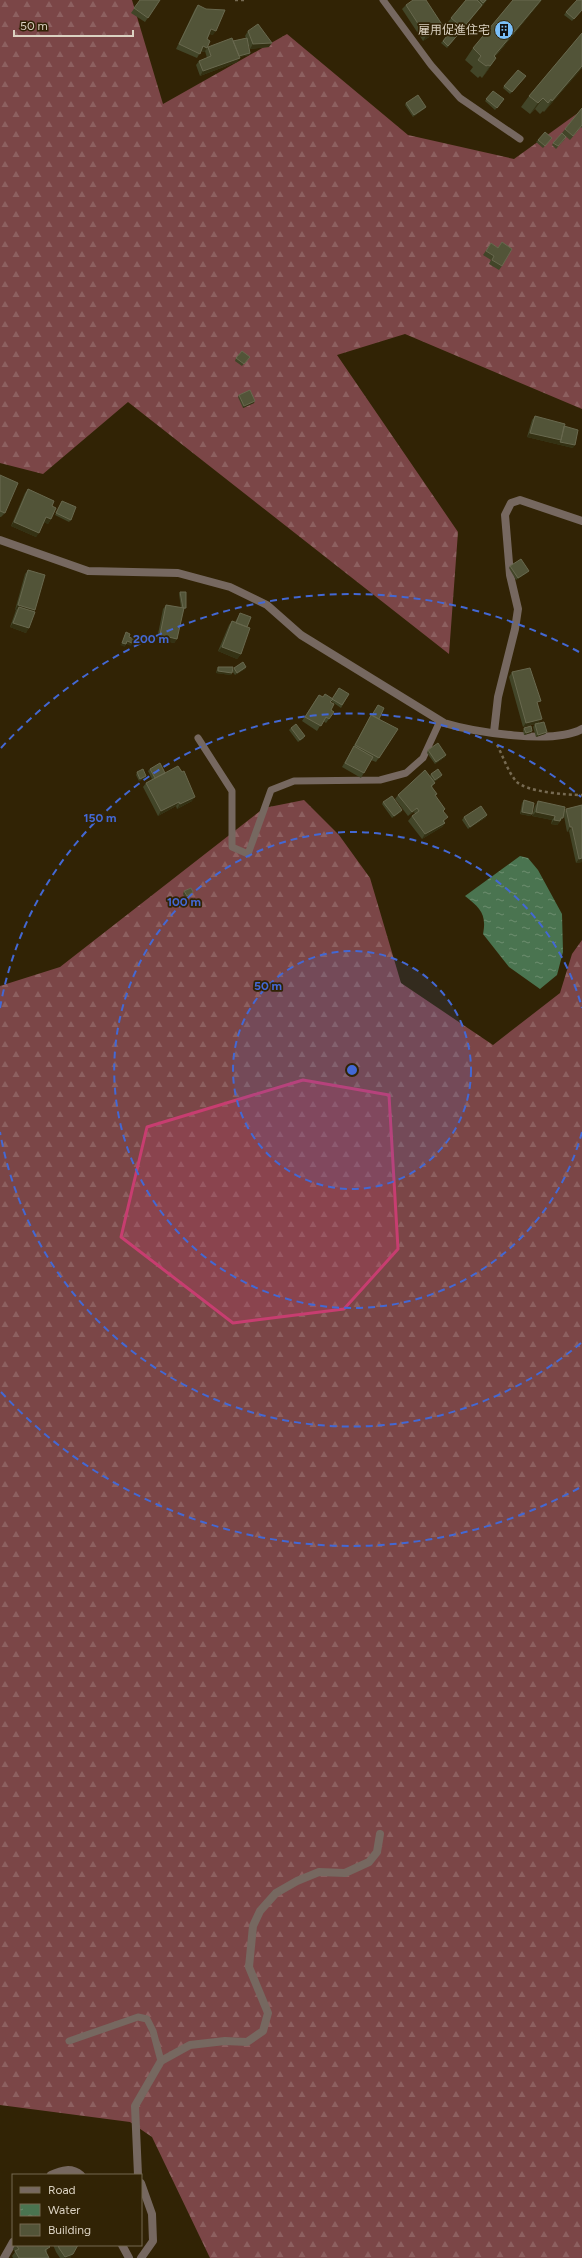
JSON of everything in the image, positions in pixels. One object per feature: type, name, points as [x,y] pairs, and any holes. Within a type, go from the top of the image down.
[{"type":"street","points":[[492,732],[498,697],[515,629],[518,609],[510,576],[505,515],[511,503],[520,500],[582,521]]},
{"type":"street","points":[[0,540],[88,571],[178,573],[230,587],[267,605],[301,635],[440,721],[465,730],[530,736],[563,736],[582,729]]},
{"type":"street","points":[[138,2174],[135,2106],[161,2061],[190,2045],[225,2041],[247,2042],[263,2030],[268,2013],[250,1967],[253,1926],[260,1911],[276,1893],[297,1881],[319,1872],[345,1873],[369,1862],[377,1852],[380,1834]]},
{"type":"street","points":[[53,2174],[63,2169],[80,2174]]},
{"type":"street","points":[[141,2258],[153,2241],[152,2214],[142,2186]]},
{"type":"street","points":[[4,2258],[12,2244]]},
{"type":"street","points":[[123,2246],[129,2258]]},
{"type":"lane","points":[[383,0],[431,65],[460,98],[520,140]]},
{"type":"lane","points":[[198,738],[232,791],[232,847],[248,854],[271,790],[294,781],[380,780],[406,773],[423,758],[440,721]]},
{"type":"lane","points":[[69,2041],[138,2017],[147,2020],[153,2031],[161,2061]]},
{"type":"path","points":[[235,0],[245,0]]},
{"type":"path","points":[[492,732],[516,782],[528,787],[557,794],[582,795]]},
{"type":"highlighted area","points":[[303,1080],[389,1095],[398,1249],[344,1309],[233,1323],[121,1237],[147,1127]]},
{"type":"green space","points":[[0,0],[132,0],[163,104],[287,34],[408,135],[514,159],[582,110],[582,409],[405,334],[337,355],[458,532],[449,654],[128,402],[43,474],[0,463]]},
{"type":"green space","points":[[304,800],[339,835],[370,878],[401,983],[493,1045],[560,993],[572,954],[582,940],[582,2258],[210,2258],[152,2137],[130,2122],[0,2105],[0,986],[60,967],[264,808]]},
{"type":"water","points":[[520,856],[528,858],[538,870],[562,914],[563,952],[557,975],[540,989],[509,967],[483,934],[484,921],[481,912],[475,904],[465,896]]},
{"type":"building","points":[[140,0],[160,0],[148,18],[134,8]]},
{"type":"building","points":[[413,0],[426,0],[443,26],[426,36],[406,5]]},
{"type":"building","points":[[466,0],[477,0],[482,5],[463,28],[451,18]]},
{"type":"building","name":"雇用促進住宅","points":[[513,0],[541,0],[494,56],[496,58],[490,66],[486,66],[478,60],[481,56],[473,48]]},
{"type":"building","points":[[577,0],[582,0],[582,10],[574,19],[566,12]]},
{"type":"building","points":[[198,5],[206,9],[225,10],[216,31],[211,29],[207,39],[210,41],[207,48],[203,46],[200,54],[179,44]]},
{"type":"building","points":[[258,24],[272,43],[253,44],[248,31]]},
{"type":"building","points":[[455,26],[461,31],[448,46],[443,41]]},
{"type":"building","points":[[582,33],[582,66],[552,101],[551,99],[548,103],[543,98],[538,103],[529,96]]},
{"type":"building","points":[[232,38],[240,58],[203,71],[199,61],[211,56],[208,47]]},
{"type":"building","points":[[247,38],[250,53],[239,56],[233,41]]},
{"type":"building","points":[[518,70],[526,76],[512,92],[504,86]]},
{"type":"building","points":[[493,91],[504,99],[497,108],[486,99]]},
{"type":"building","points":[[418,95],[426,107],[414,115],[406,103]]},
{"type":"building","points":[[582,108],[582,125],[573,136],[565,129]]},
{"type":"building","points":[[545,132],[552,138],[545,146],[538,140]]},
{"type":"building","points":[[562,133],[566,137],[558,146],[553,143]]},
{"type":"building","points":[[502,242],[512,249],[502,266],[492,260],[494,256],[486,251],[491,243],[498,248]]},
{"type":"building","points":[[242,351],[250,357],[244,364],[236,358]]},
{"type":"building","points":[[250,390],[255,401],[244,406],[239,395]]},
{"type":"building","points":[[535,416],[565,424],[561,440],[530,433]]},
{"type":"building","points":[[564,426],[578,430],[575,445],[560,442]]},
{"type":"building","points":[[0,475],[18,483],[5,513],[0,511]]},
{"type":"building","points":[[28,489],[54,501],[52,506],[56,508],[51,519],[46,517],[39,533],[14,522]]},
{"type":"building","points":[[62,501],[76,507],[71,520],[56,513]]},
{"type":"building","points":[[521,559],[529,571],[518,578],[510,566]]},
{"type":"building","points":[[28,570],[45,575],[35,610],[18,605]]},
{"type":"building","points":[[180,592],[186,592],[186,608],[183,608]]},
{"type":"building","points":[[166,605],[184,608],[177,639],[160,635]]},
{"type":"building","points":[[19,607],[35,612],[29,628],[13,623]]},
{"type":"building","points":[[240,613],[251,617],[247,627],[236,623]]},
{"type":"building","points":[[232,621],[250,628],[241,654],[222,647]]},
{"type":"building","points":[[126,632],[130,634],[129,637],[134,639],[132,643],[127,641],[126,644],[122,643]]},
{"type":"building","points":[[243,662],[246,667],[237,673],[234,668]]},
{"type":"building","points":[[218,667],[233,667],[232,673],[218,671]]},
{"type":"building","points":[[530,668],[541,701],[537,702],[542,719],[526,723],[512,672]]},
{"type":"building","points":[[339,688],[349,694],[342,705],[332,699]]},
{"type":"building","points":[[325,694],[333,699],[330,702],[334,704],[331,710],[334,712],[329,719],[326,717],[321,726],[305,717],[319,695],[323,697]]},
{"type":"building","points":[[378,705],[384,708],[379,719],[372,715]]},
{"type":"building","points":[[371,715],[398,729],[379,758],[355,745]]},
{"type":"building","points":[[544,722],[547,732],[538,735],[535,724]]},
{"type":"building","points":[[296,724],[305,736],[300,740],[291,728]]},
{"type":"building","points":[[531,726],[532,731],[526,733],[524,728]]},
{"type":"building","points":[[438,743],[446,755],[436,762],[428,750]]},
{"type":"building","points":[[354,746],[373,757],[364,773],[345,763]]},
{"type":"building","points":[[160,763],[165,773],[155,778],[150,769]]},
{"type":"building","points":[[178,766],[182,772],[184,771],[195,797],[180,804],[179,802],[161,811],[146,783]]},
{"type":"building","points":[[143,769],[146,776],[140,779],[137,772]]},
{"type":"building","points":[[438,769],[442,775],[435,780],[431,774]]},
{"type":"building","points":[[425,770],[435,783],[431,786],[437,794],[435,795],[445,809],[443,811],[448,817],[443,821],[445,823],[425,834],[412,816],[419,811],[417,808],[412,812],[398,795]]},
{"type":"building","points":[[392,796],[402,810],[394,816],[383,802]]},
{"type":"building","points":[[524,800],[534,803],[532,814],[522,812]]},
{"type":"building","points":[[538,801],[565,807],[563,818],[561,818],[560,821],[554,820],[555,816],[536,812]]},
{"type":"building","points":[[582,805],[582,858],[579,859],[572,827],[570,827],[566,809]]},
{"type":"building","points":[[481,806],[487,815],[470,827],[464,817]]},
{"type":"building","points":[[191,888],[193,892],[187,896],[184,891]]},
{"type":"building","points":[[17,2246],[49,2246],[50,2247],[45,2250],[49,2258],[19,2258],[15,2251],[19,2249]]},
{"type":"building","points":[[58,2246],[77,2246],[73,2254],[65,2257]]},
{"type":"place","name":"雇用促進住宅","points":[[504,30]]}]
